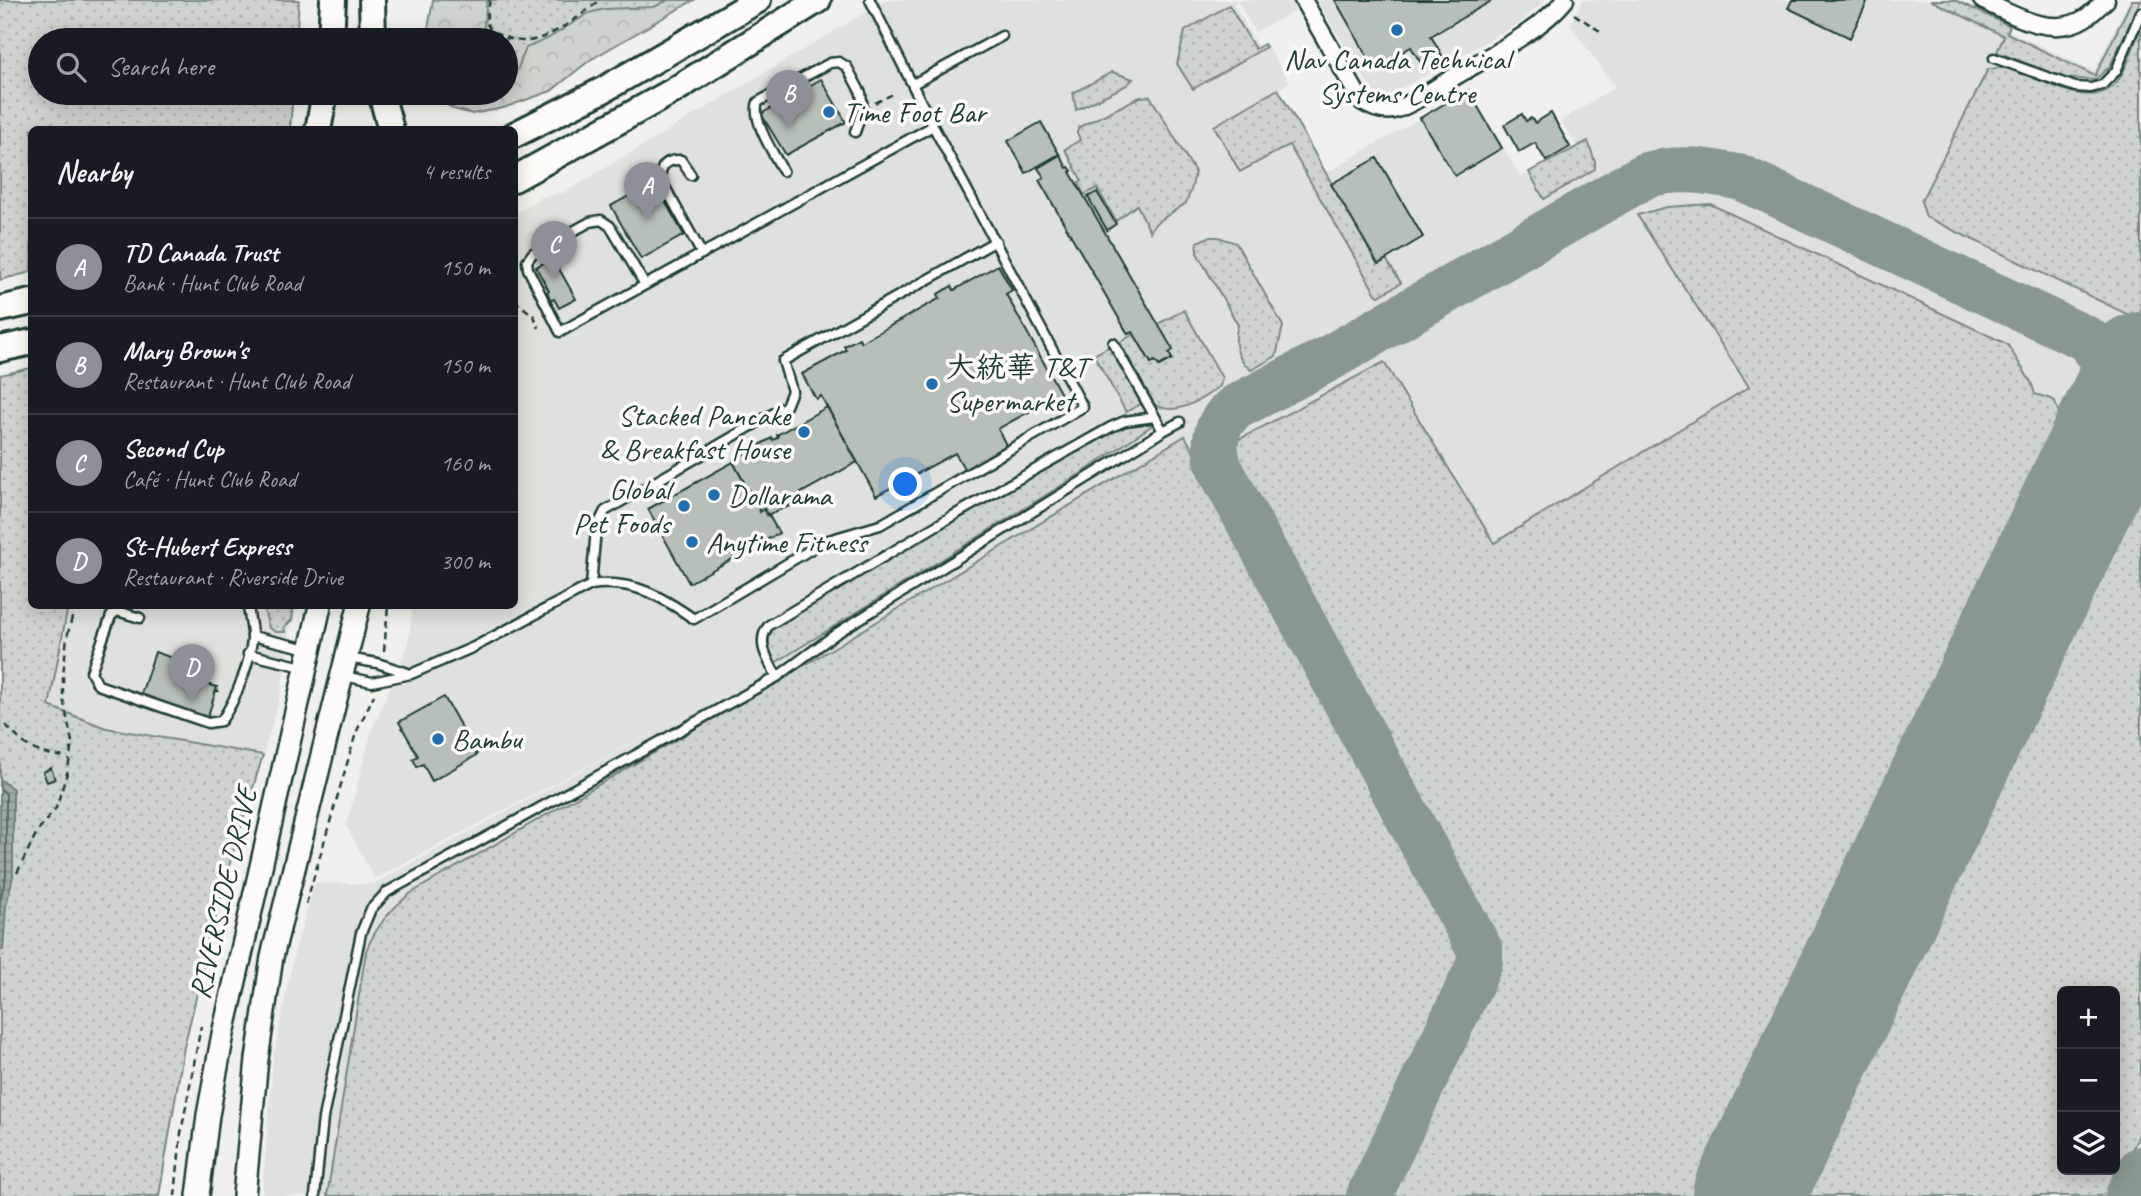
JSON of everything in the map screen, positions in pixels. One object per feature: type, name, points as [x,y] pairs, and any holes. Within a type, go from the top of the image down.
[{"type":"main road","points":[[332,28],[333,0]]},
{"type":"main road","points":[[372,0],[373,28]]},
{"type":"main road","points":[[518,133],[603,90],[758,0]]},
{"type":"main road","points":[[518,177],[673,91],[818,0]]},
{"type":"main road","points":[[319,126],[323,105]]},
{"type":"main road","points":[[331,105],[332,126]]},
{"type":"main road","points":[[373,105],[373,126]]},
{"type":"main road","points":[[384,105],[390,126]]},
{"type":"main road","points":[[0,309],[28,303]]},
{"type":"main road","points":[[0,349],[28,343]]},
{"type":"main road","name":"RIVERSIDE DRIVE","points":[[198,1196],[208,1115],[223,1034],[319,609]]},
{"type":"main road","name":"RIVERSIDE DRIVE","points":[[244,1196],[257,1059],[272,957],[358,609]]},
{"type":"main road","points":[[309,659],[345,667]]},
{"type":"street","points":[[1303,0],[1361,101],[1389,111],[1425,94],[1569,6]]},
{"type":"street","points":[[1982,0],[2020,18],[2054,28],[2084,19],[2106,0]]},
{"type":"lane","points":[[345,667],[372,682],[411,674],[474,647],[591,585],[610,582],[663,597],[694,619],[825,541],[880,525],[1083,407],[933,126],[870,0]]},
{"type":"lane","points":[[1994,58],[2075,88],[2102,85],[2116,71],[2141,12]]},
{"type":"lane","points":[[912,84],[1002,36]]},
{"type":"lane","points":[[783,171],[758,121],[755,110],[758,102],[830,63],[839,62],[847,67],[861,93],[863,110],[855,132]]},
{"type":"lane","points":[[645,285],[610,226],[601,220],[590,222],[533,253],[527,261],[528,269],[560,332],[933,126]]},
{"type":"lane","points":[[691,174],[681,160],[672,159],[663,164],[660,172],[661,180],[702,254]]},
{"type":"lane","points":[[591,585],[596,529],[605,511],[786,406],[792,391],[783,361],[996,241]]},
{"type":"lane","points":[[1113,342],[1163,431]]},
{"type":"lane","points":[[777,677],[763,647],[763,635],[769,625],[1111,426],[1155,416]]},
{"type":"lane","points":[[315,1196],[323,1118],[355,960],[361,933],[371,909],[378,900],[387,892],[777,677],[837,633],[1180,422]]},
{"type":"lane","points":[[140,618],[122,611],[111,616],[91,672],[92,677],[99,685],[208,723],[221,721],[233,705],[252,636],[248,609]]},
{"type":"lane","points":[[252,636],[309,659]]},
{"type":"lane","points":[[248,654],[309,659]]},
{"type":"lane","points":[[345,667],[377,663],[411,674]]},
{"type":"path","points":[[489,28],[486,21],[490,0]]},
{"type":"path","points":[[518,40],[533,40],[556,30],[600,0]]},
{"type":"path","points":[[1569,6],[1589,26],[1600,31]]},
{"type":"path","points":[[863,110],[892,94]]},
{"type":"path","points":[[518,303],[534,316],[539,328]]},
{"type":"path","points":[[17,873],[37,832],[56,808],[68,770],[72,742],[63,698],[63,676],[67,637],[74,609]]},
{"type":"path","points":[[305,908],[356,733],[366,707],[373,701]]},
{"type":"path","points":[[6,725],[21,742],[44,755],[68,757]]},
{"type":"path","points":[[175,1196],[181,1133],[201,1026]]},
{"type":"shaded area","points":[[886,0],[1316,0],[1255,32],[1238,2],[1234,4],[1258,47],[1266,43],[1289,82],[1278,90],[1326,173],[1468,90],[1521,177],[1577,147],[1561,121],[1615,87],[1570,25],[1583,0],[1943,0],[2094,71],[2129,0],[2141,0],[2141,1196],[262,1196],[273,1059],[294,954],[315,883],[373,884],[665,725],[375,879],[346,826],[372,730],[408,644],[413,609],[518,609],[518,212],[542,197],[565,192]]},
{"type":"shaded area","points":[[1316,0],[1546,0],[1520,23],[1379,101]]},
{"type":"shaded area","points":[[67,609],[293,609],[281,693],[263,755],[106,728],[49,706]]},
{"type":"green space","points":[[0,0],[299,0],[297,28],[28,28],[28,105],[292,105],[290,126],[28,126],[28,273],[0,280]]},
{"type":"green space","points":[[433,0],[487,0],[484,28],[428,28]]},
{"type":"green space","points":[[459,0],[675,0],[518,83],[518,28],[455,28]]},
{"type":"green space","points":[[668,0],[694,0],[590,60],[551,91],[518,103],[518,68],[526,48],[547,39],[589,13],[605,9],[654,7]]},
{"type":"green space","points":[[1930,0],[1955,0],[2010,26],[2007,33],[2095,76],[2132,0],[2141,0],[2110,66],[2095,80],[2064,78],[1997,52],[2004,36]]},
{"type":"green space","points":[[1229,5],[1255,49],[1264,44],[1266,47],[1193,89],[1177,64],[1185,31]]},
{"type":"green space","points":[[2141,27],[2141,321],[1926,217],[1921,201],[1988,69],[2016,71],[2074,93],[2101,93],[2113,86],[2122,74]]},
{"type":"green space","points":[[1112,72],[1133,79],[1127,85],[1076,110],[1073,93]]},
{"type":"green space","points":[[1278,89],[1377,263],[1386,259],[1401,283],[1379,296],[1289,145],[1240,172],[1214,126]]},
{"type":"green space","points":[[1150,96],[1195,172],[1186,203],[1155,224],[1150,232],[1137,205],[1116,221],[1097,188],[1084,195],[1078,183],[1082,181],[1065,149],[1080,140],[1077,132],[1079,127],[1140,97]]},
{"type":"green space","points":[[447,105],[511,105],[472,114]]},
{"type":"green space","points":[[1588,141],[1595,169],[1544,199],[1529,172]]},
{"type":"green space","points":[[1710,204],[2007,344],[2031,382],[2035,394],[2054,400],[2072,446],[1713,1196],[1384,1196],[1498,955],[1233,465],[1238,440],[1384,362],[1494,543],[1749,387],[1637,215],[1667,207]]},
{"type":"green space","points":[[1209,237],[1236,243],[1283,326],[1276,356],[1251,370],[1242,361],[1237,350],[1238,325],[1197,253],[1197,242]]},
{"type":"green space","points":[[1184,310],[1222,378],[1220,386],[1189,405],[1162,408],[1154,404],[1120,342],[1134,334],[1151,363],[1155,361],[1159,366],[1172,359],[1158,324]]},
{"type":"green space","points":[[1110,346],[1141,404],[1126,412],[1094,355]]},
{"type":"green space","points":[[28,369],[28,609],[67,609],[49,706],[106,728],[263,755],[225,879],[184,1047],[159,1196],[0,1196],[0,375]]},
{"type":"green space","points":[[1131,424],[1154,424],[1088,469],[775,663],[769,644],[774,625],[1087,443]]},
{"type":"green space","points":[[1185,436],[1458,931],[1462,967],[1353,1196],[327,1196],[366,951],[379,926],[403,899],[780,680]]},
{"type":"green space","points":[[2141,446],[2141,1131],[2110,1196],[1782,1196],[2135,449]]},
{"type":"green space","points":[[264,609],[294,609],[292,620],[284,627],[285,632],[276,632],[269,628]]},
{"type":"water","points":[[0,779],[13,789],[13,877],[6,906],[3,950],[0,950]]},
{"type":"building","name":"Nav Canada Technical Systems Centre","points":[[1335,0],[1493,0],[1431,36],[1443,57],[1424,68],[1411,47],[1374,68]]},
{"type":"building","points":[[1792,0],[1868,0],[1850,38],[1788,8]]},
{"type":"building","points":[[821,79],[846,122],[786,155],[761,114]]},
{"type":"building","points":[[1468,90],[1502,148],[1455,176],[1420,118]]},
{"type":"building","points":[[1551,113],[1570,147],[1546,161],[1535,143],[1519,152],[1504,125],[1522,114],[1526,121],[1531,118],[1535,123]]},
{"type":"building","points":[[1041,122],[1059,154],[1026,173],[1008,141]]},
{"type":"building","points":[[1060,155],[1067,168],[1072,171],[1070,172],[1173,350],[1169,353],[1172,359],[1159,366],[1155,361],[1151,363],[1133,332],[1128,334],[1039,180],[1044,177],[1038,168]]},
{"type":"building","points":[[1377,158],[1423,237],[1378,264],[1331,184]]},
{"type":"building","points":[[654,182],[684,235],[641,259],[611,206]]},
{"type":"building","points":[[1097,192],[1116,224],[1107,230],[1088,197]]},
{"type":"building","points":[[553,258],[576,299],[559,308],[554,299],[551,301],[547,292],[549,291],[536,267]]},
{"type":"building","name":"大統華 T&T Supermarket","points":[[998,265],[1012,290],[1006,294],[1061,394],[998,429],[1007,447],[965,470],[955,453],[876,496],[821,396],[816,399],[802,374],[846,350],[844,346],[859,338],[861,342],[940,298],[938,294],[952,286],[954,290]]},
{"type":"building","points":[[827,407],[857,462],[794,497],[797,503],[767,515],[764,509],[760,512],[733,462],[734,459],[772,438],[773,440],[777,435]]},
{"type":"building","points":[[733,462],[760,512],[764,509],[779,533],[689,583],[648,509]]},
{"type":"building","points":[[155,652],[193,665],[188,678],[217,687],[207,719],[140,697]]},
{"type":"building","name":"Bambu","points":[[444,697],[477,755],[432,781],[423,764],[417,767],[413,759],[418,756],[399,722]]},
{"type":"building","points":[[51,768],[55,779],[47,782],[43,772]]},
{"type":"taxiway","points":[[1369,1196],[1475,974],[1480,961],[1480,950],[1220,469],[1216,451],[1217,435],[1229,413],[1328,359],[1646,175],[1683,170],[1742,178],[2087,339],[2141,384]]},
{"type":"taxiway","points":[[2037,574],[2102,438],[2112,411],[2111,380],[2103,360],[2094,348]]},
{"type":"taxiway","points":[[2128,1196],[2141,1169]]},
{"type":"runway","points":[[1748,1196],[2141,368]]},
{"type":"place","name":"Nav Canada Technical Systems Centre","points":[[1397,30]]},
{"type":"place","name":"Time Foot Bar","points":[[829,112]]},
{"type":"place","name":"Mary Brown's","points":[[789,128]]},
{"type":"place","name":"TD Canada Trust","points":[[647,220]]},
{"type":"place","name":"Second Cup","points":[[554,279]]},
{"type":"place","name":"大統華 T&T Supermarket","points":[[932,384]]},
{"type":"place","name":"Stacked Pancake & Breakfast House","points":[[804,432]]},
{"type":"place","name":"Dollarama","points":[[714,495]]},
{"type":"place","name":"Global Pet Foods","points":[[684,506]]},
{"type":"place","name":"Anytime Fitness","points":[[692,542]]},
{"type":"place","name":"St-Hubert Express","points":[[192,702]]},
{"type":"place","name":"Bambu","points":[[438,739]]}]
